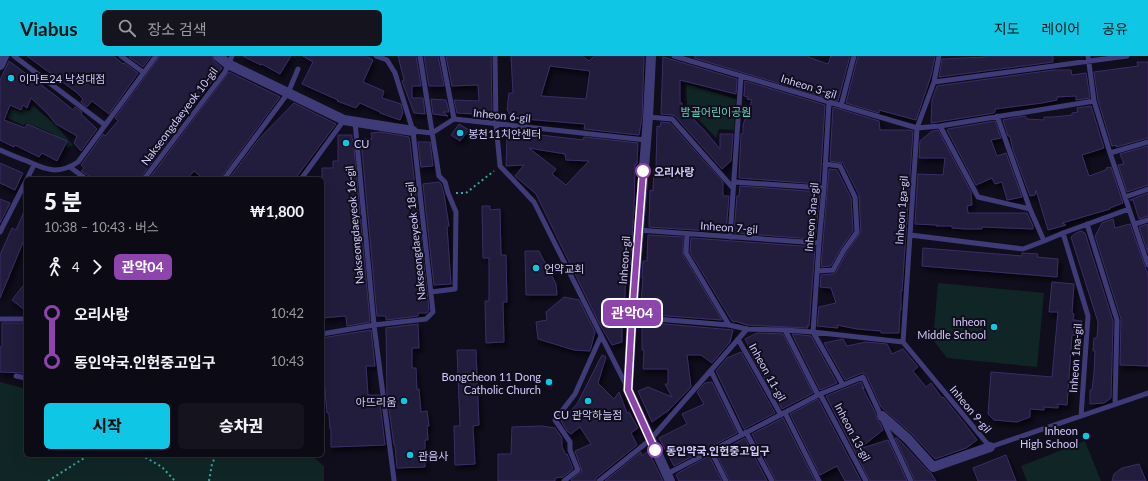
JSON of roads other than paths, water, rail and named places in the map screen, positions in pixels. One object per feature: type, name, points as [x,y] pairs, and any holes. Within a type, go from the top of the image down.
[{"type":"street","points":[[0,65],[4,56]]},
{"type":"street","points":[[218,56],[230,60],[288,93],[344,120],[413,130]]},
{"type":"street","name":"Inheon-gil","points":[[651,56],[628,390],[668,477]]},
{"type":"street","name":"Inheon 13-gil","points":[[882,416],[908,439],[933,466],[990,447]]},
{"type":"lane","points":[[14,56],[105,125]]},
{"type":"lane","points":[[121,56],[143,72]]},
{"type":"lane","points":[[0,150],[46,170],[59,170],[70,167],[78,162],[156,56]]},
{"type":"lane","name":"Nakseongdaeyeok 18-gil","points":[[374,325],[426,319],[433,312],[413,130],[395,73],[387,60],[376,56]]},
{"type":"lane","points":[[420,56],[439,176],[445,182],[456,212],[454,290],[431,292]]},
{"type":"lane","points":[[413,130],[432,133],[454,120],[442,56]]},
{"type":"lane","points":[[494,56],[496,124],[500,166],[534,202],[628,390]]},
{"type":"lane","name":"Inheon 3-gil","points":[[674,56],[917,128],[940,126],[1094,101]]},
{"type":"lane","points":[[841,106],[854,56]]},
{"type":"lane","name":"Inheon 1ga-gil","points":[[902,342],[917,128],[934,82],[939,56]]},
{"type":"lane","points":[[934,82],[1089,59],[1127,56]]},
{"type":"lane","points":[[1089,59],[1094,101],[1148,265]]},
{"type":"lane","name":"Nakseongdaeyeok 10-gil","points":[[145,177],[224,72],[230,60]]},
{"type":"lane","points":[[225,177],[288,93],[298,69]]},
{"type":"lane","points":[[730,237],[741,76]]},
{"type":"lane","name":"Inheon 3na-gil","points":[[813,332],[829,102]]},
{"type":"lane","points":[[996,116],[1030,209],[1044,241]]},
{"type":"lane","points":[[648,117],[672,119],[733,188]]},
{"type":"lane","points":[[302,177],[344,120]]},
{"type":"lane","name":"Inheon 6-gil","points":[[454,120],[646,140]]},
{"type":"lane","name":"Nakseongdaeyeok 16-gil","points":[[356,122],[355,129],[374,325],[394,480]]},
{"type":"lane","points":[[940,126],[978,197],[1030,209]]},
{"type":"lane","points":[[1110,153],[1148,142]]},
{"type":"lane","points":[[817,271],[833,270],[844,250],[857,232],[855,197],[840,166],[825,164]]},
{"type":"lane","points":[[28,177],[34,165]]},
{"type":"lane","points":[[70,167],[83,177]]},
{"type":"lane","points":[[734,182],[824,188]]},
{"type":"lane","points":[[0,232],[24,184]]},
{"type":"lane","points":[[1126,197],[1148,189]]},
{"type":"lane","points":[[910,235],[1024,249],[1063,232],[1129,209]]},
{"type":"lane","points":[[1135,224],[1148,220]]},
{"type":"lane","points":[[1087,224],[1117,320],[1115,404]]},
{"type":"lane","name":"Inheon 7-gil","points":[[638,230],[819,243]]},
{"type":"lane","name":"Inheon 1na-gil","points":[[1063,232],[1088,316],[1081,416]]},
{"type":"lane","points":[[687,234],[686,253],[729,326]]},
{"type":"lane","points":[[632,317],[747,329],[813,332],[902,342]]},
{"type":"lane","points":[[0,319],[24,320]]},
{"type":"lane","points":[[324,334],[374,325]]},
{"type":"lane","name":"Inheon 11-gil","points":[[599,481],[650,440],[747,329]]},
{"type":"lane","points":[[785,330],[819,395]]},
{"type":"lane","points":[[813,332],[843,385]]},
{"type":"lane","points":[[564,481],[578,470],[570,450],[570,442],[554,420],[575,394],[601,336]]},
{"type":"lane","name":"Inheon 11-gil","points":[[738,339],[783,414]]},
{"type":"lane","name":"Inheon 9-gil","points":[[902,342],[990,447],[1148,392]]},
{"type":"lane","points":[[711,371],[744,434],[772,481]]},
{"type":"lane","points":[[16,376],[24,378]]},
{"type":"lane","name":"Inheon 13-gil","points":[[668,477],[711,451],[819,395],[863,377],[911,481]]},
{"type":"lane","name":"Inheon 13-gil","points":[[819,395],[866,481]]},
{"type":"lane","points":[[783,414],[819,481]]},
{"type":"lane","points":[[711,451],[726,481]]},
{"type":"place","name":"이마트24 낙성대점","points":[[11,78]]},
{"type":"place","name":"봉천11치안센터","points":[[460,133]]},
{"type":"place","name":"CU","points":[[346,143]]},
{"type":"place","name":"오리사랑","points":[[643,171]]},
{"type":"place","name":"언약교회","points":[[536,268]]},
{"type":"place","name":"Inheon Middle School","points":[[994,327]]},
{"type":"place","name":"Bongcheon 11 Dong Catholic Church","points":[[549,382]]},
{"type":"place","name":"아뜨리움","points":[[404,401]]},
{"type":"place","name":"CU 관악하늘점","points":[[588,401]]},
{"type":"place","name":"Inheon High School","points":[[1086,436]]},
{"type":"place","name":"동인약국.인헌중고입구","points":[[655,450]]},
{"type":"place","name":"관음사","points":[[410,455]]},
{"type":"park label","name":"밤골어린이공원","points":[[716,111]]}]
